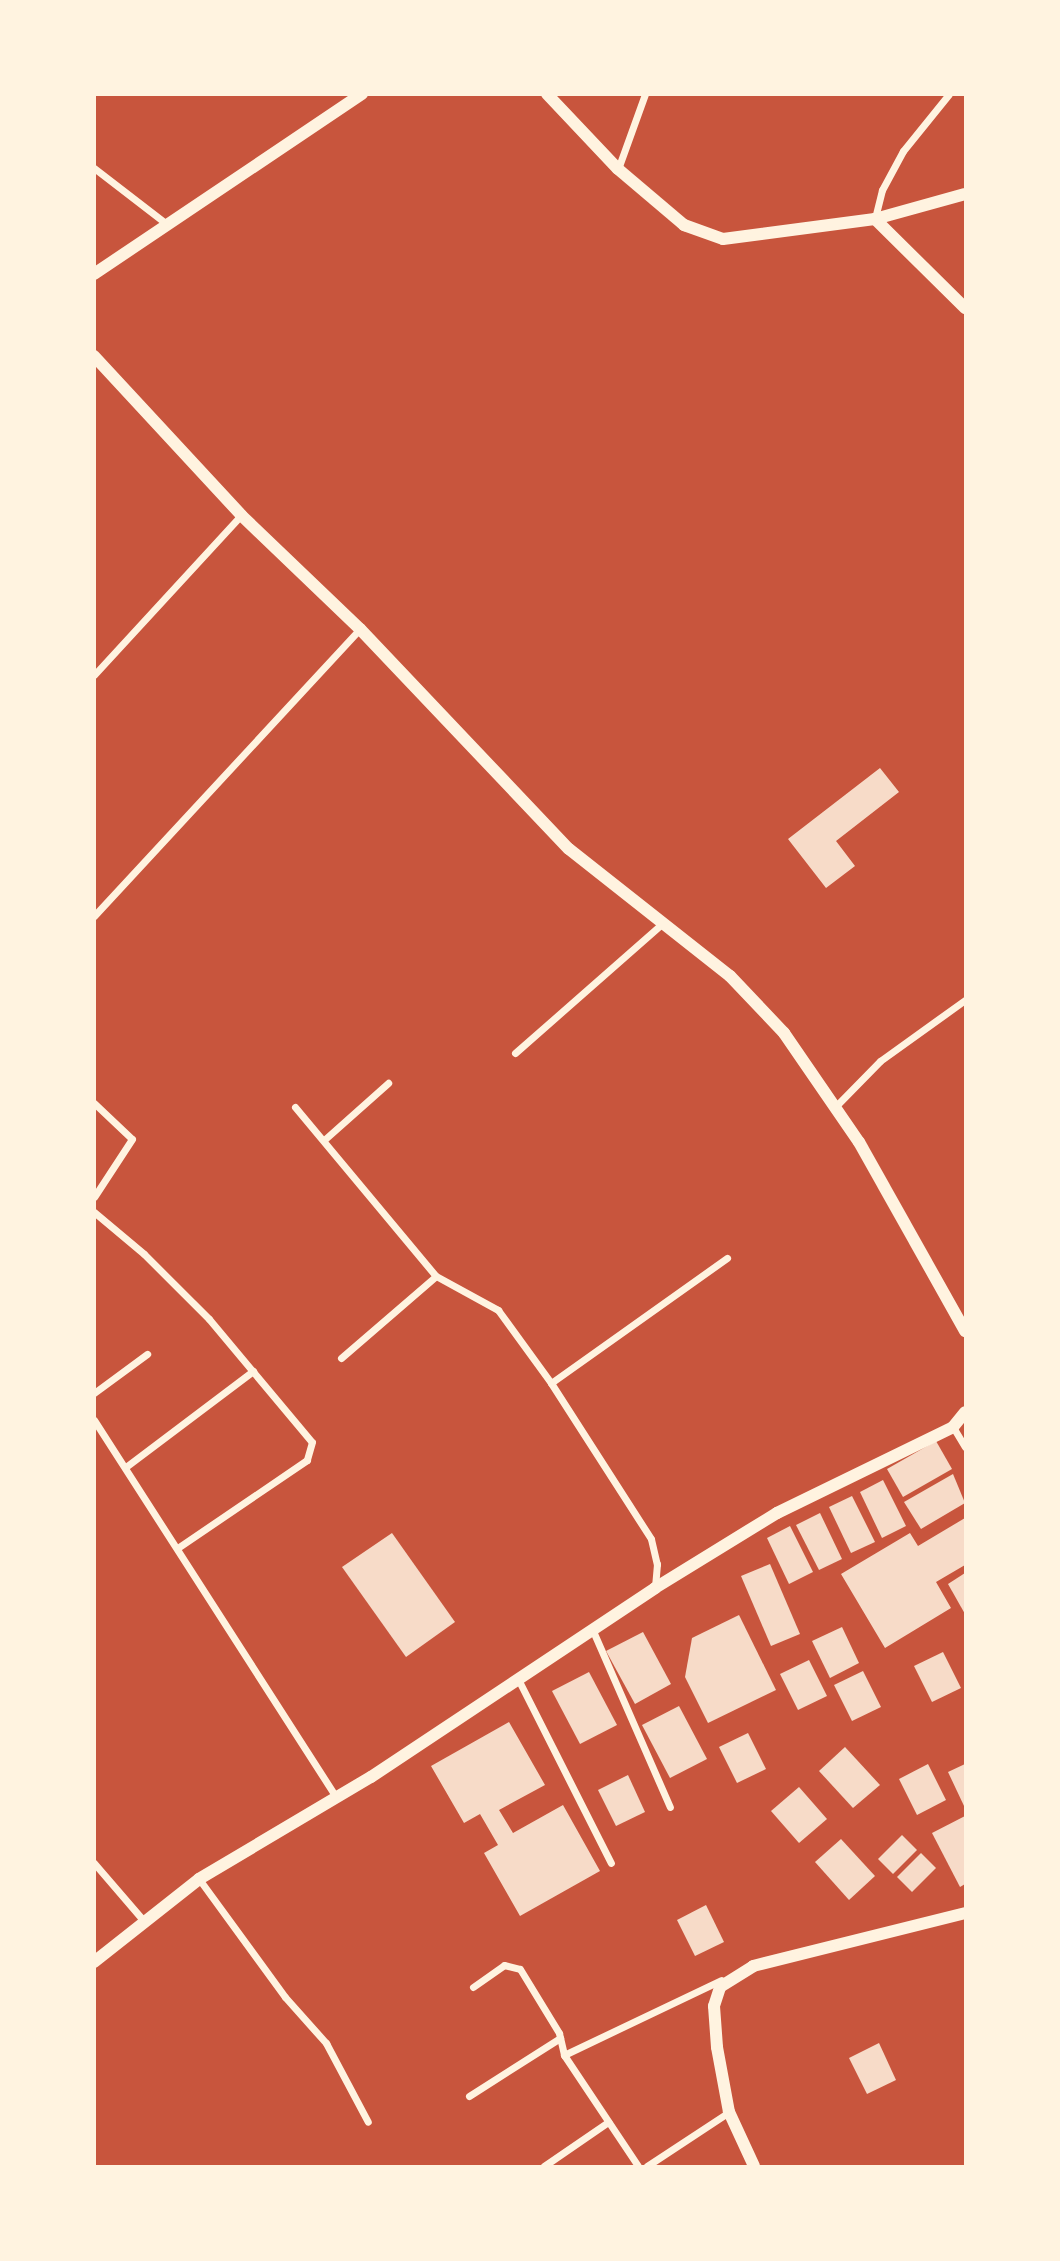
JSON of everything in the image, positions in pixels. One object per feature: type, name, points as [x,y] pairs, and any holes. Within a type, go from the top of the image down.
[{"type":"street","points":[[94,274],[362,94]]},
{"type":"street","points":[[547,94],[618,169],[684,225],[723,239],[875,219],[965,194]]},
{"type":"street","points":[[618,169],[645,94]]},
{"type":"street","points":[[875,219],[882,190],[903,151],[949,94]]},
{"type":"street","points":[[94,168],[168,225]]},
{"type":"street","points":[[875,219],[965,308]]},
{"type":"street","points":[[94,356],[241,515],[360,629],[569,849],[730,976],[784,1032],[836,1106],[965,1331]]},
{"type":"street","points":[[94,676],[241,515]]},
{"type":"street","points":[[94,916],[360,629]]},
{"type":"street","points":[[515,1054],[663,923]]},
{"type":"street","points":[[836,1106],[880,1061],[965,1000]]},
{"type":"street","points":[[324,1140],[388,1083]]},
{"type":"street","points":[[94,1103],[132,1139],[94,1197]]},
{"type":"street","points":[[295,1107],[436,1276],[498,1310],[551,1383],[651,1539],[657,1564],[655,1588]]},
{"type":"street","points":[[94,1212],[145,1254],[253,1371],[312,1442],[312,1452],[179,1547]]},
{"type":"street","points":[[551,1383],[727,1258]]},
{"type":"street","points":[[341,1358],[436,1276]]},
{"type":"street","points":[[94,1393],[147,1354]]},
{"type":"street","points":[[127,1466],[253,1371]]},
{"type":"street","points":[[94,1962],[199,1879],[337,1798],[655,1588],[777,1513],[953,1427],[965,1412]]},
{"type":"street","points":[[94,1420],[127,1466],[337,1798]]},
{"type":"street","points":[[953,1427],[965,1447]]},
{"type":"street","points":[[593,1631],[670,1807]]},
{"type":"street","points":[[518,1679],[611,1863]]},
{"type":"street","points":[[94,1863],[144,1920]]},
{"type":"street","points":[[199,1879],[285,1997],[326,2043],[368,2122]]},
{"type":"street","points":[[564,2055],[738,1973],[965,1913]]},
{"type":"street","points":[[472,1987],[504,1965],[514,1965],[560,2038],[564,2055],[638,2166]]},
{"type":"street","points":[[738,1973],[720,1987],[714,2006],[729,2112],[754,2166]]},
{"type":"street","points":[[469,2096],[560,2038]]},
{"type":"street","points":[[647,2166],[729,2112]]},
{"type":"street","points":[[544,2166],[608,2122]]},
{"type":"building","points":[[880,768],[899,792],[836,841],[855,866],[826,888],[788,839]]},
{"type":"building","points":[[936,1441],[952,1469],[903,1497],[887,1469]]},
{"type":"building","points":[[953,1474],[965,1503],[921,1529],[904,1502]]},
{"type":"building","points":[[883,1480],[906,1526],[882,1538],[860,1492]]},
{"type":"building","points":[[852,1496],[875,1542],[851,1553],[829,1507]]},
{"type":"building","points":[[820,1513],[842,1559],[819,1570],[796,1525]]},
{"type":"building","points":[[965,1518],[965,1565],[936,1582],[951,1608],[885,1648],[841,1574],[910,1533],[918,1546]]},
{"type":"building","points":[[790,1526],[813,1572],[789,1584],[767,1538]]},
{"type":"building","points":[[392,1533],[455,1622],[406,1657],[342,1567]]},
{"type":"building","points":[[770,1564],[800,1634],[771,1646],[741,1576]]},
{"type":"building","points":[[965,1573],[965,1614],[948,1584]]},
{"type":"building","points":[[739,1615],[776,1690],[708,1723],[685,1677],[692,1638]]},
{"type":"building","points":[[842,1627],[859,1663],[830,1678],[812,1641]]},
{"type":"building","points":[[643,1632],[671,1684],[635,1704],[606,1651]]},
{"type":"building","points":[[943,1652],[961,1688],[932,1702],[914,1666]]},
{"type":"building","points":[[809,1660],[827,1696],[798,1710],[780,1674]]},
{"type":"building","points":[[863,1671],[881,1707],[852,1721],[834,1685]]},
{"type":"building","points":[[589,1672],[617,1725],[580,1744],[552,1691]]},
{"type":"building","points":[[679,1706],[707,1759],[670,1778],[642,1725]]},
{"type":"building","points":[[509,1722],[545,1785],[499,1810],[513,1833],[563,1805],[600,1871],[520,1916],[484,1853],[498,1845],[480,1814],[464,1823],[431,1766]]},
{"type":"building","points":[[748,1733],[766,1769],[737,1783],[719,1747]]},
{"type":"building","points":[[845,1747],[880,1785],[853,1808],[819,1771]]},
{"type":"building","points":[[928,1764],[946,1800],[917,1815],[899,1779]]},
{"type":"building","points":[[965,1764],[965,1808],[948,1772]]},
{"type":"building","points":[[628,1775],[645,1812],[616,1826],[598,1790]]},
{"type":"building","points":[[799,1787],[827,1819],[799,1843],[771,1811]]},
{"type":"building","points":[[965,1816],[965,1884],[960,1887],[932,1833]]},
{"type":"building","points":[[902,1835],[917,1850],[893,1874],[878,1859]]},
{"type":"building","points":[[841,1839],[875,1876],[849,1900],[815,1862]]},
{"type":"building","points":[[921,1853],[936,1868],[912,1892],[897,1877]]},
{"type":"building","points":[[706,1905],[724,1942],[695,1956],[677,1920]]},
{"type":"building","points":[[879,2043],[896,2080],[867,2094],[849,2058]]}]
